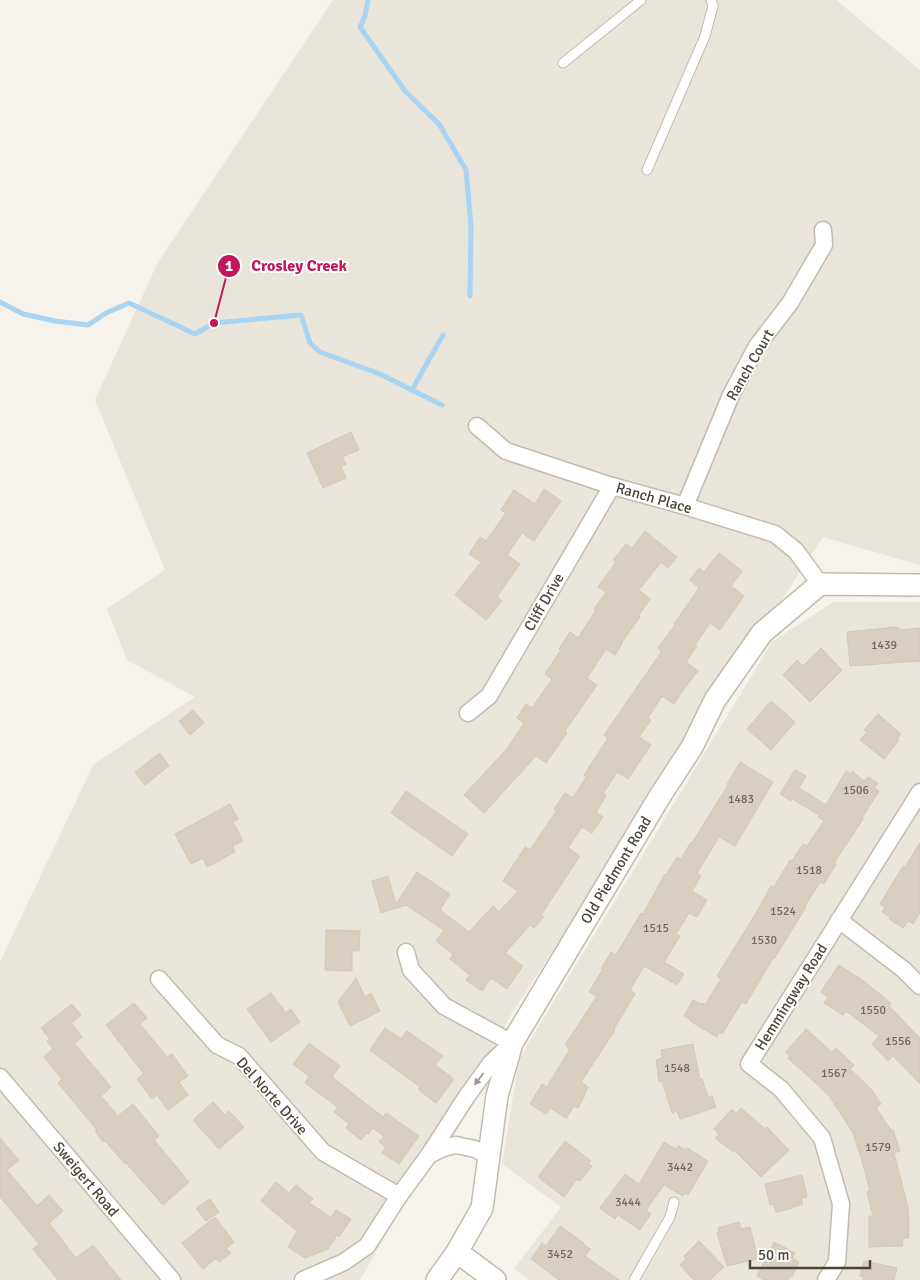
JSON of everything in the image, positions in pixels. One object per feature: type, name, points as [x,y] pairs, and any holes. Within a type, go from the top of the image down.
[{"type":"street","name":"Ranch Court","points":[[685,506],[731,395],[758,346],[790,303],[824,245],[822,230]]},
{"type":"street","name":"Ranch Place","points":[[477,426],[506,450],[612,486],[775,534],[796,551],[820,584]]},
{"type":"street","name":"Cliff Drive","points":[[468,713],[489,696],[612,486]]},
{"type":"street","points":[[820,584],[920,584]]},
{"type":"street","name":"Old Piedmont Road","points":[[437,1280],[457,1252],[482,1208],[497,1096],[512,1043],[660,796],[692,747],[715,700],[762,633],[820,584]]},
{"type":"street","name":"Hemmingway Road","points":[[826,1280],[837,1262],[841,1204],[822,1138],[781,1089],[749,1064],[920,792]]},
{"type":"street","points":[[839,920],[904,970],[920,986]]},
{"type":"street","points":[[303,1280],[344,1262],[367,1246],[467,1096],[491,1063],[512,1043],[444,1006],[412,970],[406,952]]},
{"type":"street","name":"Del Norte Drive","points":[[158,979],[217,1045],[239,1056],[323,1152],[399,1196]]},
{"type":"street","name":"Sweigert Road","points":[[0,1077],[172,1280]]},
{"type":"street","points":[[429,1155],[443,1148],[456,1145],[475,1149],[488,1156]]},
{"type":"street","points":[[457,1252],[495,1280]]},
{"type":"lane","points":[[563,63],[641,0]]},
{"type":"lane","points":[[647,170],[705,36],[713,6],[711,0]]},
{"type":"lane","points":[[634,1280],[670,1217],[674,1202]]},
{"type":"shaded area","points":[[333,0],[836,0],[920,70],[920,565],[823,537],[512,1013],[360,1280],[0,1280],[0,962],[93,765],[195,697],[127,660],[107,609],[165,570],[95,400],[158,262]]},
{"type":"shaded area","points":[[833,602],[920,602],[920,1280],[529,1280],[514,1269],[561,1207],[502,1164],[519,1059],[772,642]]},
{"type":"building","points":[[351,432],[359,450],[342,457],[346,464],[341,466],[346,478],[323,488],[307,453]]},
{"type":"building","points":[[544,489],[561,501],[534,541],[522,533],[507,555],[520,564],[497,597],[502,601],[486,620],[455,595],[481,562],[469,554],[480,537],[486,541],[506,513],[501,510],[514,490],[535,504]]},
{"type":"building","points":[[645,531],[677,557],[668,568],[661,562],[639,590],[650,599],[615,655],[606,649],[587,678],[597,685],[565,731],[567,733],[546,763],[536,756],[484,813],[464,795],[506,750],[524,723],[517,718],[526,704],[532,708],[552,679],[545,674],[570,632],[578,638],[596,610],[594,609],[606,592],[598,587],[616,562],[613,560],[626,544],[632,548]]},
{"type":"building","points":[[719,553],[742,571],[731,586],[744,596],[720,630],[710,623],[695,645],[697,646],[686,662],[698,671],[674,704],[662,696],[648,718],[651,720],[639,737],[651,745],[628,779],[617,772],[603,794],[606,796],[596,812],[603,817],[592,833],[582,827],[568,848],[580,856],[541,915],[544,917],[534,928],[530,925],[505,953],[523,966],[507,989],[491,978],[482,991],[466,980],[470,975],[450,959],[453,954],[436,941],[444,930],[406,905],[381,913],[372,881],[388,876],[396,904],[417,872],[450,894],[440,910],[469,932],[493,906],[499,912],[518,891],[503,881],[525,847],[530,850],[557,810],[554,809],[565,793],[573,798],[586,777],[584,775],[608,738],[604,735],[662,651],[658,648],[699,588],[690,580],[699,568],[704,572]]},
{"type":"building","points":[[896,627],[899,630],[920,628],[920,661],[850,666],[847,632]]},
{"type":"building","points":[[821,648],[842,670],[810,702],[783,675],[797,660],[803,666]]},
{"type":"building","points":[[771,701],[795,722],[771,750],[747,729]]},
{"type":"building","points":[[193,710],[204,723],[190,735],[179,721]]},
{"type":"building","points":[[878,714],[901,734],[897,739],[899,740],[884,759],[860,740],[867,732],[864,730]]},
{"type":"building","points":[[160,753],[169,766],[145,785],[135,772]]},
{"type":"building","points":[[740,762],[773,782],[735,846],[719,837],[697,873],[701,876],[692,891],[707,900],[697,917],[689,913],[676,934],[680,936],[664,962],[684,974],[677,985],[644,966],[630,990],[635,994],[615,1030],[581,1082],[588,1087],[578,1108],[574,1106],[566,1118],[550,1108],[546,1114],[530,1104],[542,1084],[547,1087],[570,1049],[565,1045],[597,996],[589,992],[603,969],[601,969],[611,952],[616,955],[677,857],[681,859],[692,843]]},
{"type":"building","points":[[795,770],[806,776],[799,788],[826,805],[846,771],[851,774],[852,771],[864,781],[868,777],[878,783],[874,788],[879,791],[834,863],[836,864],[824,884],[820,882],[746,1004],[742,1002],[722,1034],[719,1032],[717,1037],[684,1016],[693,1000],[705,1005],[721,979],[717,976],[771,886],[774,887],[790,860],[792,861],[803,844],[807,846],[824,821],[818,817],[819,815],[780,794]]},
{"type":"building","points":[[406,791],[468,834],[452,856],[391,813]]},
{"type":"building","points":[[230,804],[238,819],[233,822],[243,841],[232,846],[235,852],[207,867],[203,858],[191,864],[175,834]]},
{"type":"building","points":[[920,843],[920,912],[913,924],[908,921],[903,928],[882,912],[885,907],[880,904],[903,866],[905,867]]},
{"type":"building","points":[[326,930],[360,931],[359,951],[352,951],[352,971],[325,970]]},
{"type":"building","points":[[839,965],[865,982],[891,1003],[889,1006],[920,1038],[920,1084],[893,1056],[888,1061],[872,1044],[879,1036],[846,1011],[843,1015],[824,1003],[828,997],[821,992]]},
{"type":"building","points":[[356,978],[365,997],[371,993],[380,1011],[350,1026],[338,1002]]},
{"type":"building","points":[[271,993],[286,1013],[291,1009],[300,1022],[271,1042],[247,1009]]},
{"type":"building","points":[[134,1003],[147,1018],[140,1024],[167,1057],[172,1054],[188,1076],[179,1082],[188,1095],[168,1110],[157,1095],[152,1099],[137,1079],[144,1074],[106,1025]]},
{"type":"building","points":[[72,1004],[81,1015],[71,1023],[82,1037],[74,1043],[111,1087],[101,1096],[118,1116],[133,1104],[159,1136],[154,1140],[189,1182],[163,1205],[126,1163],[105,1141],[103,1142],[95,1131],[97,1130],[58,1083],[62,1079],[44,1057],[53,1049],[47,1041],[50,1039],[41,1028]]},
{"type":"building","points":[[385,1028],[401,1039],[407,1031],[443,1056],[435,1065],[454,1079],[436,1103],[418,1089],[420,1087],[370,1050]]},
{"type":"building","points":[[806,1029],[832,1052],[836,1048],[854,1065],[850,1069],[872,1090],[881,1104],[876,1108],[891,1130],[893,1130],[900,1151],[894,1153],[908,1208],[909,1238],[902,1238],[903,1246],[869,1247],[869,1216],[873,1216],[867,1192],[870,1191],[853,1133],[830,1097],[788,1058],[790,1056],[786,1052]]},
{"type":"building","points":[[309,1043],[340,1066],[332,1077],[383,1117],[386,1113],[419,1136],[399,1164],[382,1153],[386,1147],[379,1142],[384,1136],[373,1128],[361,1140],[346,1128],[349,1124],[334,1112],[338,1107],[305,1083],[309,1076],[293,1064]]},
{"type":"building","points":[[693,1044],[700,1080],[702,1079],[708,1097],[712,1096],[716,1107],[680,1119],[677,1111],[672,1113],[662,1081],[659,1082],[656,1060],[662,1058],[661,1050]]},
{"type":"building","points":[[213,1102],[225,1115],[229,1111],[244,1127],[219,1149],[193,1120]]},
{"type":"building","points":[[741,1108],[765,1129],[767,1127],[789,1150],[761,1177],[734,1150],[733,1152],[715,1138],[719,1134],[714,1129],[732,1109],[736,1113]]},
{"type":"building","points":[[0,1138],[19,1160],[7,1170],[37,1206],[49,1195],[63,1211],[49,1223],[76,1258],[93,1245],[121,1280],[58,1280],[33,1249],[39,1244],[0,1197]]},
{"type":"building","points":[[565,1141],[591,1161],[588,1164],[592,1166],[580,1181],[577,1179],[564,1197],[538,1177]]},
{"type":"building","points":[[664,1142],[676,1149],[678,1146],[686,1150],[687,1148],[708,1161],[688,1195],[685,1193],[683,1196],[664,1185],[646,1210],[651,1214],[640,1230],[618,1215],[615,1219],[600,1208],[625,1174],[639,1184]]},
{"type":"building","points":[[802,1175],[807,1197],[801,1198],[803,1204],[776,1212],[774,1204],[770,1205],[765,1184]]},
{"type":"building","points":[[276,1182],[289,1193],[296,1185],[313,1199],[309,1203],[331,1217],[336,1210],[351,1219],[328,1249],[305,1258],[288,1247],[297,1231],[261,1201]]},
{"type":"building","points":[[210,1199],[219,1212],[206,1221],[196,1208]]},
{"type":"building","points":[[215,1217],[234,1242],[226,1248],[231,1253],[219,1262],[216,1258],[203,1269],[182,1243]]},
{"type":"building","points":[[739,1222],[741,1229],[750,1227],[758,1259],[727,1266],[717,1233],[719,1232],[718,1228]]},
{"type":"building","points":[[560,1226],[590,1249],[585,1256],[619,1280],[559,1280],[531,1259],[542,1243],[546,1246]]},
{"type":"building","points":[[699,1241],[724,1267],[710,1280],[694,1280],[680,1265],[686,1259],[684,1256]]},
{"type":"building","points":[[774,1242],[795,1253],[792,1258],[799,1262],[792,1277],[790,1276],[788,1280],[764,1280],[757,1276]]},
{"type":"building","points":[[864,1261],[897,1268],[894,1280],[863,1280],[864,1277],[860,1276]]},
{"type":"waterway","points":[[368,0],[365,16],[360,27],[405,91],[439,124],[466,170],[471,226],[470,296]]},
{"type":"waterway","points":[[0,302],[23,314],[55,321],[88,325],[106,313],[129,303],[195,334],[214,323],[301,315],[310,343],[320,352],[380,374],[442,405]]},
{"type":"waterway","points":[[412,390],[443,335]]},
{"type":"place","name":"Crosley Creek","points":[[214,323]]}]
